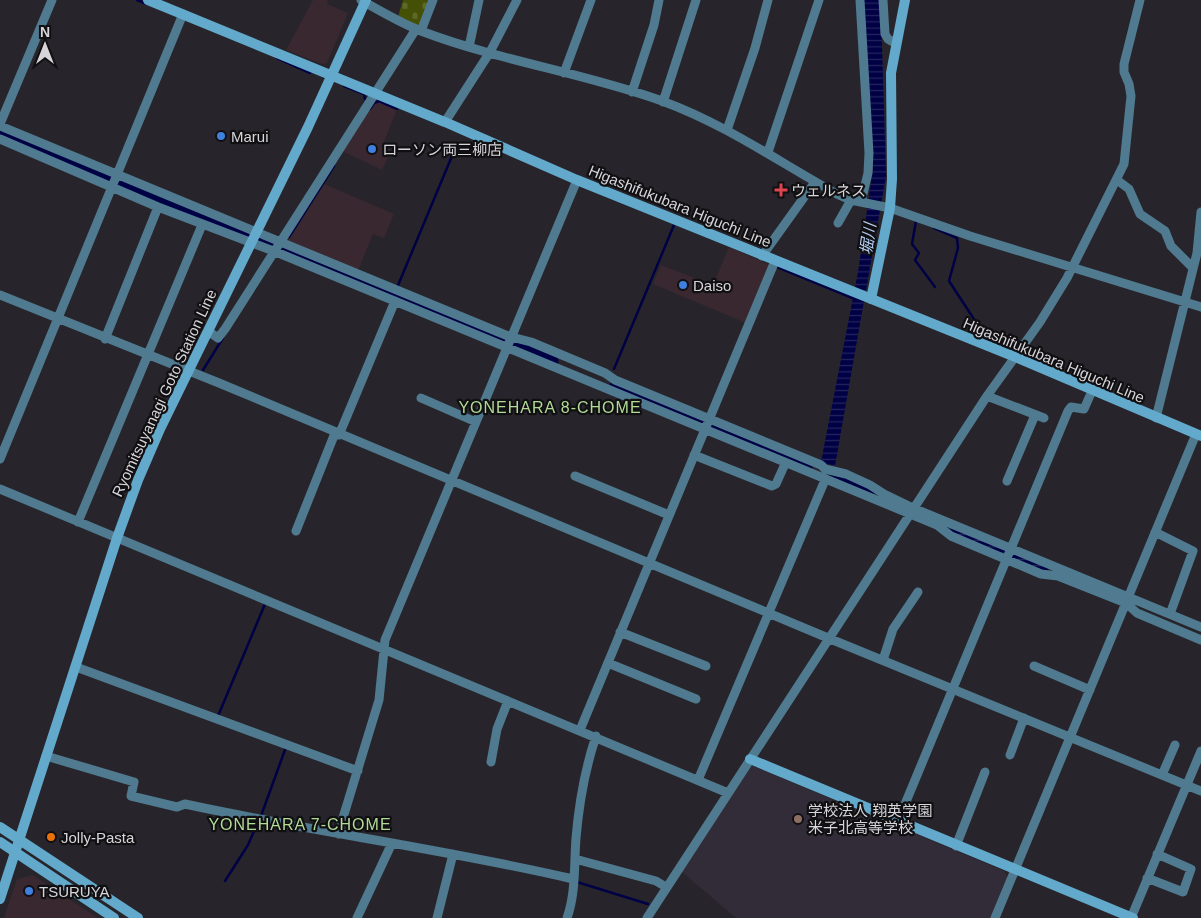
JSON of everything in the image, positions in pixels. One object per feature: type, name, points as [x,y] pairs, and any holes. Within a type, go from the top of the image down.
[{"type":"main road","name":"Higashifukubara Higuchi Line","points":[[148,0],[167,3],[183,14],[445,122],[577,180],[1198,435]]},
{"type":"main road","points":[[869,299],[890,208],[892,180],[891,83],[896,43],[905,0]]},
{"type":"main road","name":"Ryomitsuyanagi Goto Station Line","points":[[0,899],[117,538],[138,480],[188,372],[332,76],[364,1]]},
{"type":"main road","points":[[750,759],[1132,918]]},
{"type":"main road","points":[[0,827],[138,918]]},
{"type":"main road","points":[[0,842],[114,918]]},
{"type":"street","points":[[52,0],[0,125],[118,176],[253,238]]},
{"type":"street","points":[[208,331],[218,338],[278,247],[374,93],[418,30],[433,0]]},
{"type":"street","points":[[469,47],[479,0]]},
{"type":"street","points":[[445,122],[490,52],[517,0]]},
{"type":"street","points":[[564,73],[591,0]]},
{"type":"street","points":[[632,92],[654,25],[659,0]]},
{"type":"street","points":[[663,102],[696,0]]},
{"type":"street","points":[[727,130],[755,48],[768,0]]},
{"type":"street","points":[[768,152],[819,0]]},
{"type":"street","points":[[860,0],[869,153],[865,202]]},
{"type":"street","points":[[883,0],[885,34],[890,41],[896,43]]},
{"type":"street","points":[[648,917],[661,884],[728,792],[987,396],[1040,322],[1074,267],[1126,156],[1131,96],[1124,72],[1124,64],[1140,0]]},
{"type":"street","points":[[364,1],[418,30],[469,47],[663,102],[727,130],[768,152],[815,182],[851,200],[890,208],[970,236],[1201,306]]},
{"type":"street","points":[[0,459],[59,320],[183,14]]},
{"type":"street","points":[[0,139],[202,225],[210,225],[278,247],[707,425],[821,465],[835,473],[846,474],[870,485],[952,536],[1008,554],[1041,574],[1058,576],[1170,614],[1201,627]]},
{"type":"street","points":[[338,834],[379,700],[383,648],[577,180]]},
{"type":"street","points":[[1116,180],[1129,189],[1140,214],[1165,231],[1171,246],[1193,268]]},
{"type":"street","points":[[762,256],[815,182]]},
{"type":"street","points":[[838,223],[851,200]]},
{"type":"street","points":[[105,339],[158,207]]},
{"type":"street","points":[[1156,418],[1193,268],[1201,212]]},
{"type":"street","points":[[78,522],[202,225]]},
{"type":"street","points":[[278,247],[395,301],[509,342],[581,363],[605,373],[615,380],[785,464],[913,511]]},
{"type":"street","points":[[580,730],[775,262]]},
{"type":"street","points":[[0,295],[105,339],[219,383],[337,434],[1201,791]]},
{"type":"street","points":[[296,531],[395,301]]},
{"type":"street","points":[[898,821],[1070,407],[1084,409],[1092,391]]},
{"type":"street","points":[[987,396],[1039,417],[1008,481]]},
{"type":"street","points":[[421,398],[476,422]]},
{"type":"street","points":[[995,918],[1155,532],[1198,435]]},
{"type":"street","points":[[694,455],[772,486],[776,484],[785,464]]},
{"type":"street","points":[[575,476],[669,515]]},
{"type":"street","points":[[698,780],[766,612],[825,480]]},
{"type":"street","points":[[0,489],[728,792]]},
{"type":"street","points":[[1155,532],[1193,551],[1170,614]]},
{"type":"street","points":[[882,660],[893,629],[918,592]]},
{"type":"street","points":[[1127,600],[1137,613],[1201,640]]},
{"type":"street","points":[[620,632],[706,666]]},
{"type":"street","points":[[608,663],[696,699]]},
{"type":"street","points":[[1034,666],[1090,690]]},
{"type":"street","points":[[76,667],[358,771]]},
{"type":"street","points":[[491,762],[497,729],[508,701]]},
{"type":"street","points":[[1010,755],[1024,718]]},
{"type":"street","points":[[568,918],[584,780],[596,736]]},
{"type":"street","points":[[1162,775],[1175,745]]},
{"type":"street","points":[[1132,918],[1201,751]]},
{"type":"street","points":[[46,756],[134,782],[131,796],[177,807],[185,804],[271,823],[453,854],[573,879]]},
{"type":"street","points":[[956,846],[985,772]]},
{"type":"street","points":[[357,918],[392,843]]},
{"type":"street","points":[[437,918],[453,854]]},
{"type":"street","points":[[1148,878],[1183,892],[1191,870],[1157,854]]},
{"type":"street","points":[[574,858],[661,884]]},
{"type":"shaded area","points":[[313,0],[328,0],[327,4],[348,13],[327,63],[322,64],[286,50]]},
{"type":"shaded area","points":[[376,100],[397,110],[382,146],[391,150],[382,170],[342,151]]},
{"type":"shaded area","points":[[324,184],[394,214],[384,238],[373,234],[358,271],[287,242]]},
{"type":"shaded area","name":"Daiso","points":[[729,247],[769,265],[746,323],[653,284],[661,265],[713,285]]},
{"type":"shaded area","name":"学校法人 翔英学園 米子北高等学校","points":[[753,766],[1004,871],[1008,877],[991,918],[736,918],[682,872],[750,767]]},
{"type":"shaded area","points":[[33,875],[98,918],[4,918],[17,879]]},
{"type":"green space","points":[[403,0],[431,0],[421,27],[398,17]]},
{"type":"water","name":"堀川","points":[[864,0],[879,0],[881,13],[886,176],[835,466],[821,462],[858,272],[873,169]]},
{"type":"water","points":[[948,524],[1049,566],[1048,572],[952,534],[944,528]]},
{"type":"waterway","points":[[137,0],[147,4]]},
{"type":"waterway","points":[[277,58],[310,73]]},
{"type":"waterway","points":[[344,86],[364,94],[365,99]]},
{"type":"waterway","points":[[370,109],[374,103],[379,101],[397,109]]},
{"type":"waterway","points":[[0,133],[551,361]]},
{"type":"waterway","points":[[394,295],[457,144]]},
{"type":"waterway","points":[[289,237],[334,166]]},
{"type":"waterway","points":[[916,221],[912,244],[919,253],[915,260],[935,287]]},
{"type":"waterway","points":[[614,369],[674,225]]},
{"type":"waterway","points":[[934,228],[957,238],[958,248],[949,281],[989,342]]},
{"type":"waterway","points":[[777,267],[855,299]]},
{"type":"waterway","points":[[203,370],[223,338]]},
{"type":"waterway","points":[[616,388],[805,466]]},
{"type":"waterway","points":[[835,479],[867,491]]},
{"type":"waterway","points":[[218,716],[265,604]]},
{"type":"waterway","points":[[261,816],[286,747]]},
{"type":"waterway","points":[[225,881],[248,845],[258,822]]},
{"type":"waterway","points":[[577,882],[648,904]]},
{"type":"place","name":"Marui","points":[[221,136]]},
{"type":"place","name":"ローソン両三柳店","points":[[372,149]]},
{"type":"place","name":"ウェルネス","points":[[781,190]]},
{"type":"place","name":"Daiso","points":[[683,285]]},
{"type":"place","name":"学校法人 翔英学園 米子北高等学校","points":[[798,819]]},
{"type":"place","name":"Jolly-Pasta","points":[[51,837]]},
{"type":"place","name":"TSURUYA","points":[[29,891]]},
{"type":"district","name":"YONEHARA 8-CHOME","points":[[550,407]]},
{"type":"district","name":"YONEHARA 7-CHOME","points":[[300,824]]}]
